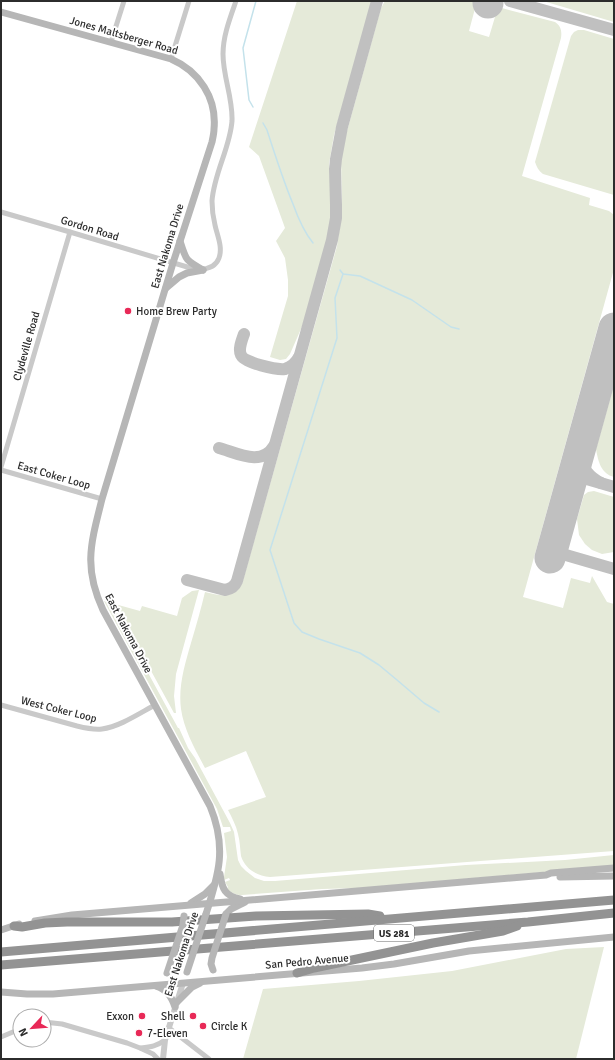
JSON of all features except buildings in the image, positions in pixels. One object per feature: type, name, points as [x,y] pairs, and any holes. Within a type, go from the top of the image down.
[{"type":"highway","name":"US 281","points":[[1,952],[614,900]]},
{"type":"highway","name":"US 281","points":[[1,965],[528,922],[614,913]]},
{"type":"highway","points":[[14,926],[22,927],[45,923],[67,922],[172,922],[252,917],[368,914],[395,919]]},
{"type":"highway","points":[[297,974],[314,968],[433,943],[503,931],[528,922]]},
{"type":"main road","name":"Jones Maltsberger Road","points":[[1,12],[171,59],[185,66],[199,80],[207,91],[212,103],[214,114]]},
{"type":"main road","name":"East Nakoma Drive","points":[[183,983],[188,972],[210,903],[219,869],[220,846],[217,826],[210,806],[103,610],[95,589],[91,567],[91,550],[93,533],[102,499],[165,288],[212,142],[214,114]]},
{"type":"main road","points":[[180,241],[185,256],[189,262],[203,270]]},
{"type":"main road","points":[[165,288],[179,277],[187,273],[203,270]]},
{"type":"main road","points":[[1,930],[51,917],[614,868]]},
{"type":"main road","points":[[219,869],[221,882],[226,892],[234,897],[248,900]]},
{"type":"main road","points":[[546,875],[552,877],[614,876]]},
{"type":"main road","points":[[186,905],[201,898],[216,882]]},
{"type":"main road","points":[[225,979],[213,970],[211,964],[212,958],[226,914],[231,909],[248,900]]},
{"type":"main road","points":[[154,986],[162,980],[167,973],[183,925],[184,916],[180,911],[172,906]]},
{"type":"main road","name":"San Pedro Avenue","points":[[1,992],[44,994],[297,974],[385,965],[476,950],[614,937]]},
{"type":"main road","points":[[154,986],[163,988],[176,1004],[194,986],[206,981]]},
{"type":"street","points":[[111,42],[124,1]]},
{"type":"street","points":[[171,59],[189,1]]},
{"type":"street","points":[[203,270],[217,262],[221,252],[213,216],[212,200],[214,188],[229,140],[232,121],[231,102],[224,70],[223,45],[236,1]]},
{"type":"street","name":"Gordon Road","points":[[1,212],[173,263],[203,270]]},
{"type":"street","name":"Clydeville Road","points":[[1,467],[70,232]]},
{"type":"street","name":"East Coker Loop","points":[[1,470],[102,499]]},
{"type":"street","name":"West Coker Loop","points":[[1,705],[89,729],[101,729],[116,725],[155,705]]},
{"type":"street","name":"East Nakoma Drive","points":[[163,1059],[165,1040],[183,983]]},
{"type":"street","points":[[52,1023],[62,1024],[140,1048],[153,1054],[158,1059]]},
{"type":"street","points":[[169,1028],[209,1059]]},
{"type":"street","points":[[1,1037],[12,1032]]},
{"type":"street","points":[[140,1048],[153,1047],[161,1044],[165,1040]]},
{"type":"green space","points":[[297,1],[372,1],[334,135],[329,164],[331,218],[327,240],[304,322],[290,354],[286,359],[280,360],[270,357],[288,296],[288,280],[285,258],[276,241],[285,228],[259,156],[249,147]]},
{"type":"green space","points":[[385,1],[477,1],[469,31],[489,37],[498,7],[555,22],[559,25],[561,29],[561,38],[522,176],[590,198],[589,205],[609,211],[614,215],[614,269],[523,597],[563,608],[571,578],[590,583],[592,576],[607,602],[614,604],[614,851],[270,877],[256,873],[245,865],[241,856],[237,831],[228,810],[266,797],[246,751],[205,768],[190,739],[182,717],[180,700],[181,684],[186,659],[205,592],[216,595],[230,594],[238,589],[242,584],[337,246],[342,200],[341,162],[344,142],[381,8]]},
{"type":"green space","points":[[543,1],[614,1],[614,22]]},
{"type":"green space","points":[[578,30],[584,30],[614,39],[614,195],[543,174],[535,162],[571,36]]},
{"type":"green space","points":[[614,385],[614,477],[603,470],[599,462],[596,449]]},
{"type":"green space","points":[[594,491],[614,497],[614,552],[602,554],[592,550],[585,544],[579,535],[577,519],[584,495],[588,492]]},
{"type":"green space","points":[[199,590],[176,674],[174,696],[176,713],[174,713],[125,623],[121,623],[230,823],[234,832],[238,860],[241,866],[255,878],[264,881],[275,881],[466,865],[565,860],[614,855],[614,866],[359,888],[322,889],[242,895],[231,892],[227,889],[228,887],[225,882],[230,880],[229,878],[224,880],[227,857],[224,833],[231,831],[230,827],[223,827],[217,809],[104,601],[140,611],[142,606],[177,616],[182,598],[192,591]]},
{"type":"green space","points":[[604,947],[576,1059],[243,1059],[263,989],[452,971],[566,949]]},
{"type":"waterway","points":[[253,107],[249,100],[243,48],[256,1]]},
{"type":"waterway","points":[[263,123],[267,130],[282,177],[297,214],[304,230],[313,243]]},
{"type":"waterway","points":[[340,270],[343,274],[360,276],[412,300],[451,327],[459,329]]},
{"type":"waterway","points":[[343,274],[335,298],[337,338],[270,550],[294,623],[302,632],[360,653],[379,665],[424,703],[439,712]]},
{"type":"taxiway","points":[[187,580],[225,590],[232,587],[237,581],[332,240],[336,218],[335,169],[342,127],[377,1]]},
{"type":"taxiway","points":[[510,1],[614,30]]},
{"type":"taxiway","points":[[244,334],[240,353],[243,358],[248,361],[268,367],[285,369],[293,364],[299,357]]},
{"type":"taxiway","points":[[582,442],[581,460],[584,468],[593,478],[601,483]]},
{"type":"taxiway","points":[[219,448],[249,457],[256,457],[263,456],[274,446]]},
{"type":"taxiway","points":[[573,475],[614,487]]},
{"type":"taxiway","points":[[552,551],[614,569]]},
{"type":"runway","points":[[550,558],[614,328]]},
{"type":"place","name":"Home Brew Party","points":[[128,311]]},
{"type":"place","name":"Exxon","points":[[142,1016]]},
{"type":"place","name":"Shell","points":[[193,1016]]},
{"type":"place","name":"Circle K","points":[[203,1026]]},
{"type":"place","name":"7-Eleven","points":[[139,1033]]}]
